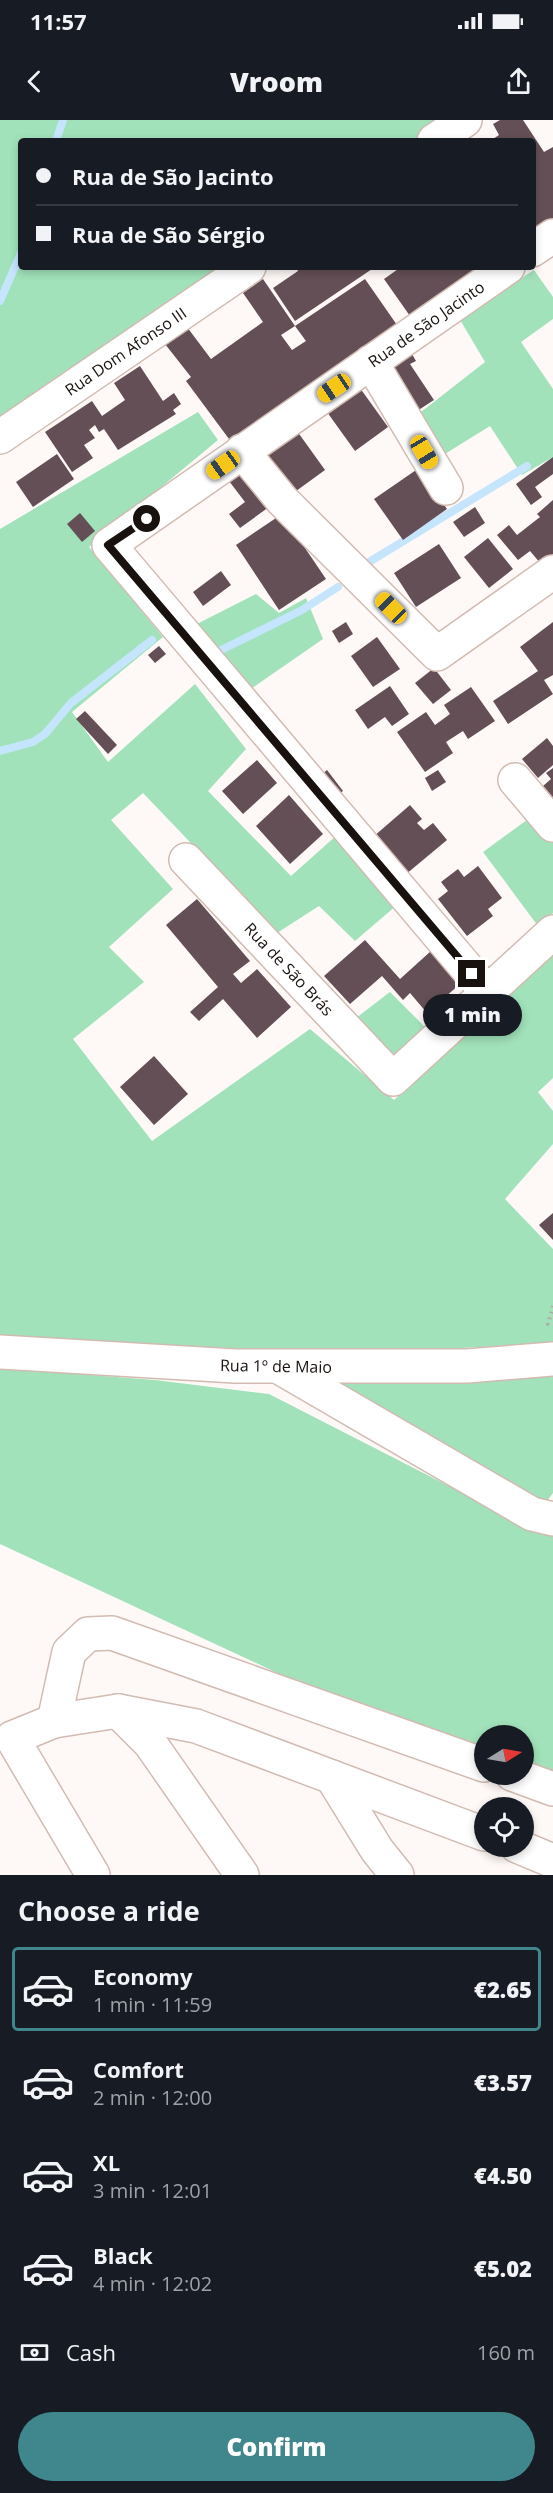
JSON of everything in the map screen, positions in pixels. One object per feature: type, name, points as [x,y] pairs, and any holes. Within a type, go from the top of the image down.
[{"type":"street","points":[[438,138],[465,120]]},
{"type":"street","points":[[536,247],[553,236]]},
{"type":"street","name":"Rua Dom Afonso III","points":[[0,437],[245,270]]},
{"type":"street","name":"Rua de São Jacinto","points":[[487,992],[108,545],[504,270]]},
{"type":"street","points":[[371,362],[446,488]]},
{"type":"street","points":[[242,451],[282,500],[437,654],[553,572]]},
{"type":"street","points":[[515,780],[553,825]]},
{"type":"street","name":"Rua de São Brás","points":[[186,860],[393,1079],[487,992]]},
{"type":"street","points":[[487,992],[553,932]]},
{"type":"street","name":"Rua 1º de Maio","points":[[0,1352],[235,1366],[467,1366],[553,1359]]},
{"type":"street","points":[[278,1366],[532,1514],[553,1519]]},
{"type":"street","points":[[54,1721],[69,1652],[88,1634],[112,1633],[474,1761]]},
{"type":"street","points":[[118,1711],[150,1743],[242,1875]]},
{"type":"street","points":[[93,1875],[4,1737],[54,1721],[118,1711],[196,1726],[474,1830]]},
{"type":"street","points":[[332,1777],[377,1850],[397,1875]]},
{"type":"street","points":[[534,1782],[553,1789]]},
{"type":"street","points":[[534,1853],[553,1861]]},
{"type":"path","points":[[553,1306],[548,1324],[553,1326]]},
{"type":"green space","points":[[0,120],[452,120],[425,138],[18,138],[18,270],[230,270],[0,426]]},
{"type":"green space","points":[[534,270],[553,297],[553,319],[521,342],[553,389],[553,457],[522,475],[490,426],[440,457],[412,419],[485,362],[459,318]]},
{"type":"green space","points":[[198,412],[218,440],[89,547],[163,637],[72,712],[108,762],[195,684],[246,749],[208,791],[291,876],[337,835],[397,905],[355,941],[319,906],[277,933],[143,793],[111,820],[173,889],[109,947],[144,982],[73,1039],[152,1141],[310,1029],[394,1100],[553,954],[553,1078],[538,1092],[553,1111],[553,1144],[505,1199],[553,1249],[553,1343],[461,1348],[279,1350],[0,1339],[0,529]]},
{"type":"green space","points":[[256,594],[279,613],[306,598],[323,639],[248,691],[189,628]]},
{"type":"green space","points":[[531,817],[553,842],[553,913],[538,926],[483,852]]},
{"type":"green space","points":[[390,992],[424,1026],[401,1053],[388,1056],[356,1018]]},
{"type":"green space","points":[[0,1368],[155,1380],[269,1394],[533,1529],[553,1533],[553,1779],[534,1772],[534,1725],[474,1725],[474,1750],[325,1695],[0,1544]]},
{"type":"green space","points":[[553,1374],[553,1493],[547,1501],[514,1489],[340,1396],[342,1382]]},
{"type":"building","points":[[500,120],[523,120],[535,138],[494,138],[499,135],[493,124]]},
{"type":"building","points":[[536,140],[544,152],[553,147],[553,219],[536,230]]},
{"type":"building","points":[[371,270],[295,321],[273,288],[298,271]]},
{"type":"building","points":[[397,270],[476,270],[410,316],[384,279]]},
{"type":"building","points":[[263,279],[295,326],[365,279],[397,325],[232,443],[186,381],[191,377],[165,344],[187,327],[211,359],[263,322],[243,293]],"holes":[[[295,326],[306,341],[292,350],[281,335]]]},
{"type":"building","points":[[412,354],[416,361],[410,364],[434,400],[417,411],[394,377],[394,366]]},
{"type":"building","points":[[140,366],[163,401],[174,393],[181,404],[173,410],[176,414],[118,450],[104,429],[99,432],[95,425],[89,430],[95,438],[84,445],[93,458],[72,472],[45,432],[92,401],[102,416],[125,400],[114,383]]},
{"type":"building","points":[[360,388],[388,427],[355,451],[327,412]]},
{"type":"building","points":[[297,431],[325,470],[292,494],[264,455]]},
{"type":"building","points":[[57,454],[74,479],[33,507],[16,482]]},
{"type":"building","points":[[553,457],[553,474],[535,487],[542,497],[531,505],[516,484]]},
{"type":"building","points":[[419,468],[447,509],[403,540],[374,499]]},
{"type":"building","points":[[237,475],[245,475],[269,507],[240,528],[229,514],[245,502],[229,481]]},
{"type":"building","points":[[553,500],[553,554],[541,564],[530,551],[518,560],[497,535],[509,525],[517,535],[540,517],[537,514]]},
{"type":"building","points":[[475,507],[485,523],[464,537],[453,522]]},
{"type":"building","points":[[80,513],[95,531],[82,542],[67,524]]},
{"type":"building","points":[[282,514],[326,579],[279,610],[236,545]]},
{"type":"building","points":[[488,538],[513,569],[489,588],[464,557]]},
{"type":"building","points":[[439,544],[461,578],[416,607],[394,573]]},
{"type":"building","points":[[221,571],[231,585],[203,606],[193,592]]},
{"type":"building","points":[[346,622],[353,634],[339,643],[332,631]]},
{"type":"building","points":[[553,622],[553,675],[544,680],[553,694],[508,724],[493,701],[538,671],[520,647]]},
{"type":"building","points":[[377,637],[400,669],[373,687],[351,656]]},
{"type":"building","points":[[159,646],[166,654],[155,663],[148,655]]},
{"type":"building","points":[[434,668],[451,690],[433,704],[415,683]]},
{"type":"building","points":[[390,686],[409,714],[392,726],[385,717],[368,729],[355,710]]},
{"type":"building","points":[[471,687],[495,721],[468,739],[463,731],[446,742],[453,753],[425,772],[397,732],[426,712],[435,725],[450,714],[444,705]]},
{"type":"building","points":[[85,711],[117,745],[108,754],[76,719]]},
{"type":"building","points":[[547,738],[553,746],[553,765],[538,778],[522,759]]},
{"type":"building","points":[[257,760],[277,783],[243,814],[222,791]]},
{"type":"building","points":[[553,768],[553,798],[543,786],[551,779],[546,773]]},
{"type":"building","points":[[327,770],[343,791],[333,798],[317,778]]},
{"type":"building","points":[[438,770],[446,782],[432,791],[425,778]]},
{"type":"building","points":[[289,795],[323,834],[290,864],[256,826]]},
{"type":"building","points":[[410,805],[422,819],[417,823],[424,830],[433,823],[447,840],[405,875],[373,837]]},
{"type":"building","points":[[478,866],[502,898],[488,909],[493,916],[467,936],[438,899],[448,891],[441,882],[458,869],[464,877]]},
{"type":"building","points":[[197,899],[250,961],[233,974],[241,983],[257,969],[291,1007],[257,1038],[223,999],[199,1021],[190,1012],[218,987],[166,925]]},
{"type":"building","points":[[365,940],[400,979],[431,951],[460,984],[427,1013],[410,993],[403,1000],[382,976],[350,1004],[324,976]]},
{"type":"building","points":[[154,1056],[188,1094],[154,1125],[120,1087]]},
{"type":"building","points":[[553,1213],[553,1240],[539,1225]]},
{"type":"waterway","points":[[57,138],[63,120]]},
{"type":"waterway","points":[[0,301],[18,260]]},
{"type":"waterway","points":[[369,562],[527,466]]},
{"type":"waterway","points":[[221,650],[302,610],[338,587]]},
{"type":"waterway","points":[[0,751],[33,742],[45,734],[71,703],[152,640]]},
{"type":"route","points":[[147,519],[108,545],[472,974]]}]
